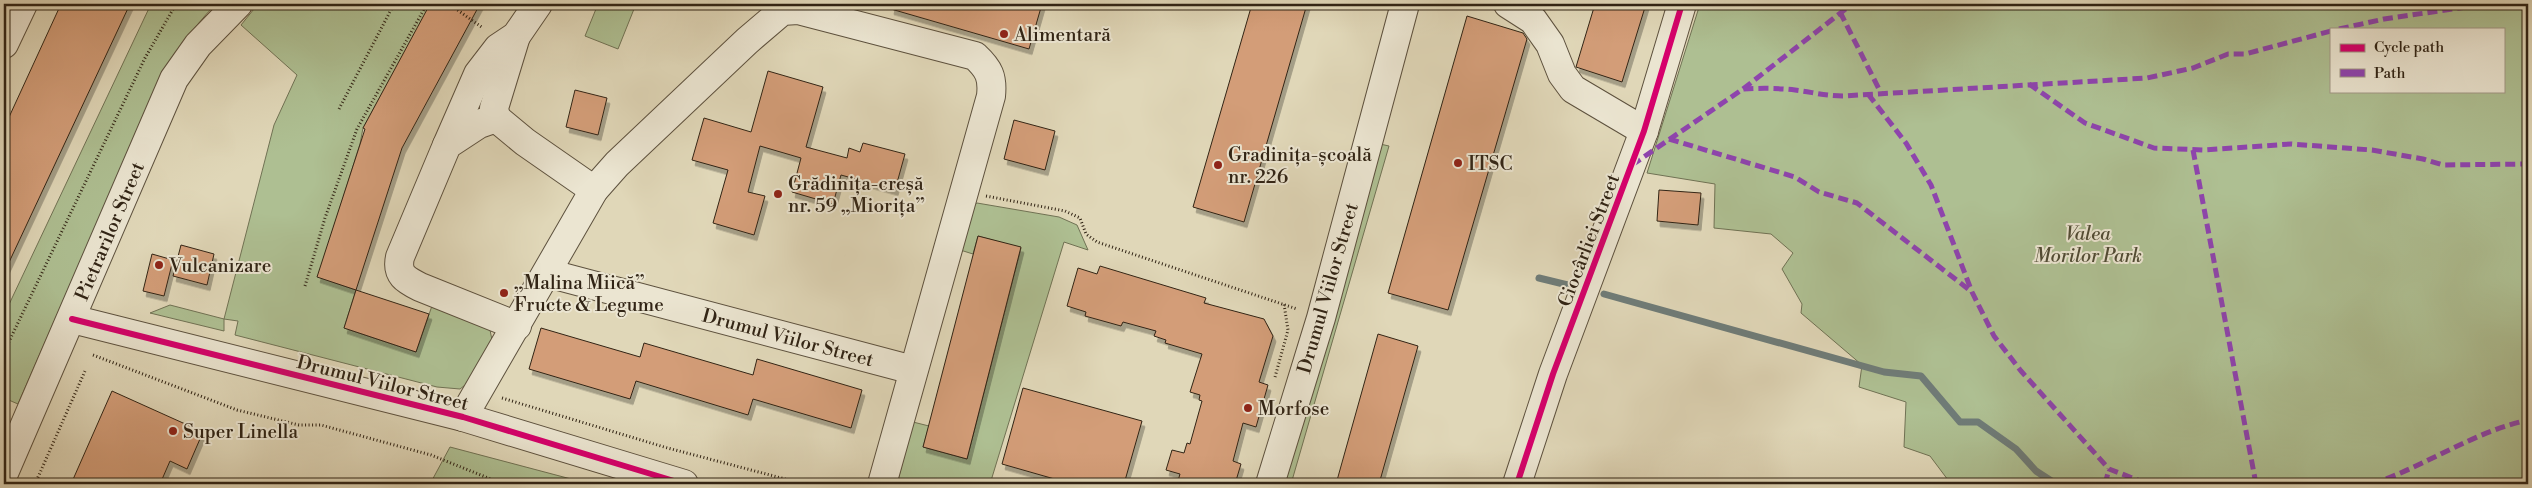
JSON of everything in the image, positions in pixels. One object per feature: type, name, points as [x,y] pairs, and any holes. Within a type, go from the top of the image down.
[{"type":"street","points":[[4,44],[23,4]]},
{"type":"street","name":"Pietrarilor Street","points":[[4,473],[174,80],[198,45],[238,4]]},
{"type":"street","points":[[517,326],[420,287],[406,280],[400,274],[398,267],[400,257],[478,74],[498,48],[512,39],[538,4]]},
{"type":"street","name":"Drumul Viilor Street","points":[[1270,484],[1321,318],[1405,4]]},
{"type":"street","points":[[1512,4],[1533,20],[1550,44],[1562,74],[1573,89],[1644,131]]},
{"type":"street","name":"Ciocârliei Street","points":[[1517,484],[1553,374],[1644,131],[1682,4]]},
{"type":"street","points":[[463,417],[594,190],[617,164],[740,47],[782,11],[798,10],[975,56],[989,70],[993,82],[991,96],[882,484]]},
{"type":"street","points":[[512,39],[494,108],[496,118],[524,142],[594,190]]},
{"type":"street","points":[[447,145],[479,124],[496,118]]},
{"type":"street","name":"Drumul Viilor Street","points":[[547,273],[913,370]]},
{"type":"street","name":"Drumul Viilor Street","points":[[72,319],[463,417],[669,482]]},
{"type":"path","points":[[4,352],[145,58],[176,4]]},
{"type":"path","points":[[339,109],[394,4]]},
{"type":"path","points":[[305,286],[325,218],[356,129],[427,4]]},
{"type":"path","points":[[449,4],[512,39]]},
{"type":"path","points":[[964,192],[1065,211],[1080,218],[1086,234],[1097,242],[1321,318]]},
{"type":"path","points":[[1273,384],[1288,330],[1284,304]]},
{"type":"path","points":[[93,355],[237,410],[299,425],[321,425],[422,453],[503,484]]},
{"type":"path","points":[[35,484],[85,370]]},
{"type":"green space","points":[[151,4],[216,4],[181,47],[153,95],[18,404],[4,398],[4,315]]},
{"type":"green space","points":[[258,4],[431,4],[363,128],[360,144],[318,277],[356,290],[344,328],[416,352],[434,300],[489,325],[493,345],[469,382],[460,389],[437,387],[235,335],[238,321],[224,319],[274,125],[297,75],[241,25]]},
{"type":"green space","points":[[598,4],[636,4],[618,49],[585,36]]},
{"type":"green space","name":"Valea Morilor Park","points":[[1700,4],[2528,4],[2528,484],[1951,484],[1930,456],[1904,447],[1906,402],[1859,387],[1862,365],[1801,313],[1802,304],[1782,269],[1793,253],[1771,234],[1714,228],[1715,184],[1647,173]]},
{"type":"green space","points":[[1380,144],[1389,146],[1291,484],[1281,484]]},
{"type":"green space","points":[[977,203],[1059,217],[1077,225],[1088,250],[1064,242],[990,484],[897,484],[913,422],[929,426],[923,447],[967,459],[1021,248],[978,236],[973,254],[957,249],[968,207]]},
{"type":"green space","points":[[170,305],[224,319],[224,331],[150,313]]},
{"type":"green space","points":[[450,447],[571,479],[583,484],[430,484]]},
{"type":"building","points":[[61,4],[130,4],[4,273],[4,128]]},
{"type":"building","points":[[430,4],[480,4],[402,148],[356,290],[317,277],[365,129],[363,128]]},
{"type":"building","points":[[892,4],[1042,4],[1029,49],[891,9]]},
{"type":"building","points":[[1252,4],[1307,4],[1244,222],[1193,207]]},
{"type":"building","points":[[1595,4],[1646,4],[1622,82],[1576,67]]},
{"type":"building","name":"ITSC","points":[[1467,16],[1523,33],[1527,39],[1448,310],[1388,293]]},
{"type":"building","points":[[768,71],[823,87],[806,147],[847,158],[849,148],[860,152],[863,143],[905,154],[895,190],[841,175],[833,204],[792,192],[801,158],[760,146],[748,192],[765,196],[754,235],[713,223],[728,170],[692,160],[704,118],[751,132]]},
{"type":"building","points":[[575,90],[607,98],[598,135],[566,127]]},
{"type":"building","points":[[1014,120],[1055,131],[1045,170],[1004,159]]},
{"type":"building","points":[[1659,190],[1701,193],[1698,225],[1657,221]]},
{"type":"building","points":[[978,236],[1021,247],[967,459],[923,447]]},
{"type":"building","points":[[181,245],[214,254],[207,285],[173,276]]},
{"type":"building","points":[[152,254],[173,260],[164,296],[143,291]]},
{"type":"building","points":[[1100,266],[1206,298],[1204,303],[1264,319],[1273,336],[1259,382],[1268,385],[1256,427],[1243,423],[1233,461],[1241,464],[1235,484],[1177,484],[1180,474],[1166,470],[1172,450],[1184,453],[1187,443],[1190,444],[1202,401],[1199,400],[1200,395],[1190,392],[1202,354],[1165,343],[1166,340],[1154,336],[1156,331],[1123,322],[1121,326],[1085,316],[1086,312],[1067,306],[1078,268],[1097,274]]},
{"type":"building","points":[[356,290],[429,314],[416,352],[344,328]]},
{"type":"building","points":[[541,328],[640,357],[644,343],[753,375],[757,359],[862,390],[851,428],[753,399],[748,415],[636,381],[630,399],[529,369]]},
{"type":"building","points":[[1378,334],[1418,346],[1379,484],[1336,484]]},
{"type":"building","points":[[1023,388],[1142,421],[1124,484],[1072,484],[1002,464]]},
{"type":"building","points":[[112,391],[203,432],[187,469],[170,461],[160,484],[71,484]]},
{"type":"waterway","points":[[1539,278],[1580,288]]},
{"type":"waterway","points":[[1604,294],[1884,372],[1921,376],[1960,422],[1978,422],[2016,449],[2036,471],[2056,484]]},
{"type":"marked path","points":[[1743,89],[1852,4]]},
{"type":"marked path","points":[[2344,28],[2384,19],[2487,4]]},
{"type":"marked path","points":[[1840,12],[1881,93]]},
{"type":"marked path","points":[[1632,165],[1743,89],[1782,89],[1843,96],[2147,78],[2193,68],[2228,54],[2245,54],[2330,31]]},
{"type":"marked path","points":[[2029,84],[2085,123],[2154,148],[2204,150],[2291,144],[2372,150],[2423,159],[2443,165],[2528,164]]},
{"type":"marked path","points":[[1868,94],[1906,143],[1931,185],[1972,292],[1994,336],[2021,371],[2109,469],[2148,484]]},
{"type":"marked path","points":[[1669,139],[1795,177],[1819,192],[1857,203],[1972,292]]},
{"type":"marked path","points":[[2193,150],[2256,484]]},
{"type":"marked path","points":[[2372,484],[2392,477],[2488,433],[2528,420]]},
{"type":"marked path","points":[[2105,484],[2109,469]]},
{"type":"cycle path","points":[[1517,484],[1553,374],[1644,131],[1682,4]]},
{"type":"cycle path","points":[[72,319],[463,417],[684,484]]},
{"type":"place","name":"Alimentară","points":[[1004,34]]},
{"type":"place","name":"ITSC","points":[[1458,163]]},
{"type":"place","name":"Gradinița-școală nr. 226","points":[[1218,165]]},
{"type":"place","name":"Grădinița-creșă nr. 59 „Miorița”","points":[[778,194]]},
{"type":"place","name":"Vulcanizare","points":[[159,265]]},
{"type":"place","name":"„Malina Miică” Fructe & Legume","points":[[504,293]]},
{"type":"place","name":"Morfose","points":[[1248,408]]},
{"type":"place","name":"Super Linella","points":[[173,431]]}]
